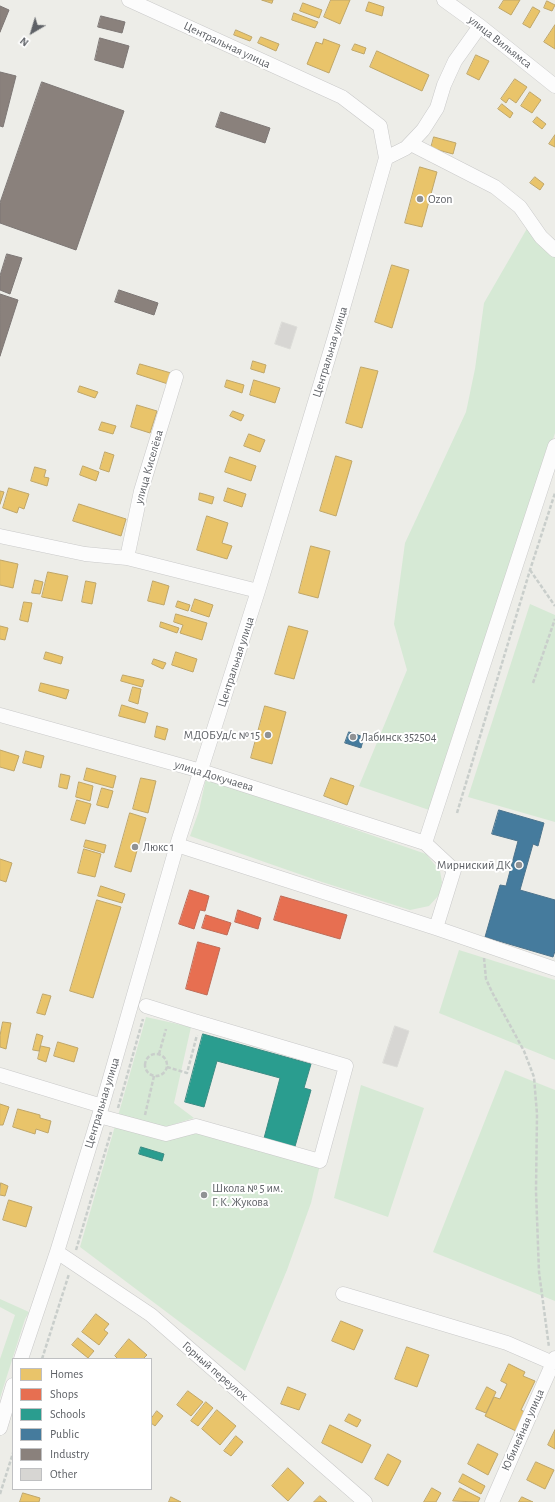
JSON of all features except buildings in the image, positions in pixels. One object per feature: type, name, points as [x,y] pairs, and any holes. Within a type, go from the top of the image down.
[{"type":"street","name":"Центральная улица","points":[[21,1358],[100,1111],[177,845],[258,591],[333,344],[386,158],[380,126],[342,97],[129,0]]},
{"type":"street","name":"улица Вильямса","points":[[444,0],[480,26],[555,86]]},
{"type":"street","points":[[386,158],[406,148],[423,130],[437,108],[444,85],[454,61],[480,26]]},
{"type":"street","points":[[411,144],[495,187],[520,207],[540,237],[555,250]]},
{"type":"street","name":"улица Киселёва","points":[[127,558],[141,490],[176,377]]},
{"type":"street","points":[[436,928],[454,870],[425,843],[555,446]]},
{"type":"street","points":[[0,536],[85,554],[127,558],[258,591]]},
{"type":"street","name":"улица Докучаева","points":[[0,715],[201,771],[425,843]]},
{"type":"street","points":[[177,845],[436,928],[555,969]]},
{"type":"street","points":[[0,1075],[100,1111],[115,1121],[166,1134],[196,1126],[320,1161],[346,1066],[146,1006]]},
{"type":"street","name":"Горный переулок","points":[[56,1252],[151,1315],[365,1502]]},
{"type":"street","points":[[343,1294],[553,1358]]},
{"type":"street","name":"Юбилейная улица","points":[[492,1502],[553,1358]]},
{"type":"street","points":[[0,1428],[12,1388]]},
{"type":"path","points":[[457,814],[530,570],[555,493]]},
{"type":"path","points":[[530,570],[555,606]]},
{"type":"path","points":[[533,684],[555,619]]},
{"type":"path","points":[[483,945],[486,979],[524,1051],[534,1077],[537,1114],[536,1191],[539,1272],[550,1348],[553,1358]]},
{"type":"path","points":[[42,1358],[115,1121],[146,1006]]},
{"type":"path","points":[[167,1067],[187,1073],[196,1022]]},
{"type":"path","points":[[159,1054],[166,1029]]},
{"type":"path","points":[[152,1054],[159,1054],[165,1058],[167,1067],[161,1075],[150,1075],[146,1070],[146,1059],[152,1054]]},
{"type":"path","points":[[142,1128],[154,1076]]},
{"type":"path","points":[[0,1494],[12,1456]]},
{"type":"green space","points":[[529,225],[555,254],[555,433],[432,811],[359,786],[407,670],[394,624],[405,543],[466,412],[475,369],[484,303]]},
{"type":"green space","points":[[530,604],[555,615],[555,822],[468,797]]},
{"type":"green space","points":[[206,778],[426,854],[440,871],[442,882],[439,895],[429,906],[410,910],[322,882],[190,836],[199,811]]},
{"type":"green space","points":[[459,950],[555,980],[555,1060],[439,1013]]},
{"type":"green space","points":[[146,1017],[191,1027],[174,1103],[194,1118],[165,1127],[118,1116]]},
{"type":"green space","points":[[505,1070],[555,1090],[555,1301],[433,1252]]},
{"type":"green space","points":[[361,1085],[424,1108],[388,1217],[334,1198]]},
{"type":"green space","points":[[115,1126],[196,1131],[320,1165],[311,1203],[287,1270],[245,1371],[80,1247]]},
{"type":"green space","points":[[0,1299],[29,1312],[25,1319],[0,1398],[0,1359],[15,1315],[0,1307]]},
{"type":"place","name":"Ozon","points":[[420,199]]},
{"type":"place","name":"МДОБУд/с № 15","points":[[268,735]]},
{"type":"place","name":"Лабинск 352504","points":[[353,737]]},
{"type":"place","name":"Люкс 1","points":[[135,847]]},
{"type":"place","name":"Мирниский ДК","points":[[519,865]]},
{"type":"place","name":"Школа № 5 им. Г. К. Жукова","points":[[204,1195]]}]
